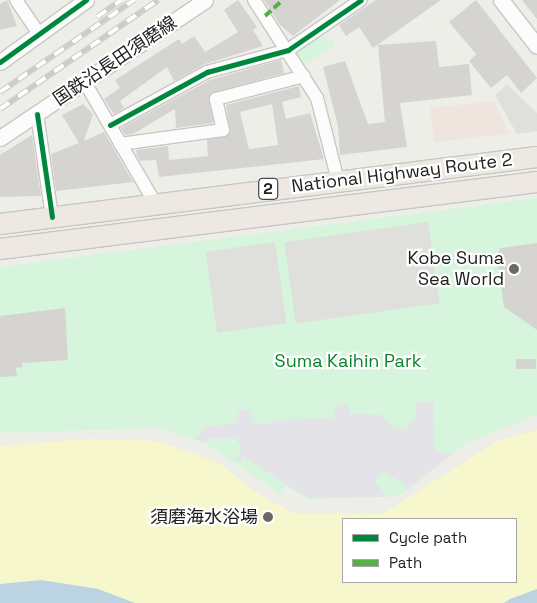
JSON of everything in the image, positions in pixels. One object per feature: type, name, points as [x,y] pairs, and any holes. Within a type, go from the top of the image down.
[{"type":"highway","name":"National Highway Route 2","points":[[0,224],[155,203],[537,157]]},
{"type":"highway","name":"National Highway Route 2","points":[[0,249],[537,182]]},
{"type":"street","points":[[16,0],[39,34]]},
{"type":"street","points":[[0,62],[86,0]]},
{"type":"street","name":"国鉄沿長田須磨線","points":[[0,138],[205,0]]},
{"type":"street","points":[[254,0],[288,50],[317,98],[338,181]]},
{"type":"street","points":[[110,125],[207,72],[288,50],[362,0]]},
{"type":"street","points":[[501,0],[537,46]]},
{"type":"street","points":[[120,144],[223,130],[216,99],[304,76]]},
{"type":"street","points":[[84,81],[155,203]]},
{"type":"street","points":[[37,114],[52,217]]},
{"type":"shaded area","points":[[507,84],[537,113],[537,131],[517,134],[495,95]]},
{"type":"shaded area","points":[[494,101],[510,134],[434,142],[430,108]]},
{"type":"shaded area","points":[[428,222],[439,303],[296,323],[284,242]]},
{"type":"shaded area","points":[[275,242],[286,323],[217,333],[206,252]]},
{"type":"shaded area","points":[[417,402],[433,402],[434,448],[444,454],[455,452],[406,490],[404,483],[383,472],[375,482],[388,497],[308,498],[244,457],[240,463],[236,460],[242,447],[235,438],[208,439],[206,443],[194,439],[207,426],[234,424],[240,410],[251,410],[252,422],[264,425],[279,420],[332,418],[337,405],[347,404],[351,414],[382,415],[391,426],[403,429],[415,420]]},
{"type":"sand","name":"須磨海水浴場","points":[[537,430],[537,589],[504,603],[135,603],[98,589],[0,584],[0,446],[88,439],[157,441],[217,462],[263,497],[294,513],[383,514],[499,440]]},
{"type":"green space","points":[[314,37],[332,39],[334,47],[303,65],[297,56],[300,46]]},
{"type":"green space","name":"Suma Kaihin Park","points":[[537,198],[537,415],[466,443],[400,496],[308,499],[286,486],[280,494],[206,444],[159,428],[0,433],[0,267]]},
{"type":"water","points":[[41,580],[98,589],[135,603],[0,603],[0,584]]},
{"type":"water","points":[[537,589],[537,603],[504,603],[510,599]]},
{"type":"building","points":[[7,0],[17,26],[0,30],[0,4]]},
{"type":"building","points":[[238,0],[257,27],[253,30],[263,46],[205,64],[174,81],[167,67],[120,101],[124,108],[114,114],[104,99],[120,88],[115,80],[179,39],[182,44],[194,36],[205,52],[238,32],[224,10]]},
{"type":"building","points":[[264,0],[340,0],[293,36],[280,25]]},
{"type":"building","points":[[376,0],[441,0],[373,48],[359,27],[346,36],[339,25]]},
{"type":"building","points":[[476,0],[537,78],[521,93],[507,75],[491,88],[469,61],[476,54],[449,22]]},
{"type":"building","points":[[522,0],[537,0],[537,19]]},
{"type":"building","points":[[436,41],[439,67],[469,64],[472,95],[400,103],[407,147],[340,155],[338,126],[323,67],[345,61],[368,124],[385,122],[378,45]]},
{"type":"building","points":[[281,60],[284,73],[211,93],[213,123],[176,128],[175,109],[133,134],[125,135],[121,128],[210,80]]},
{"type":"building","points":[[299,86],[301,97],[282,102],[286,119],[310,113],[324,159],[159,177],[156,160],[140,161],[136,150],[168,146],[169,160],[208,156],[207,140],[230,133],[226,105]],"holes":[[[272,104],[278,145],[249,149],[240,112]]]},
{"type":"building","points":[[83,104],[93,114],[84,141],[104,132],[133,182],[56,191],[51,154],[79,143],[62,115]]},
{"type":"building","points":[[32,135],[41,196],[0,197],[0,155]]},
{"type":"building","points":[[537,243],[537,330],[504,307],[497,257],[500,248]]},
{"type":"building","points":[[65,308],[68,360],[22,363],[23,367],[16,368],[17,376],[0,377],[0,316]]},
{"type":"building","points":[[516,359],[536,359],[536,369],[516,369]]},
{"type":"railway","points":[[97,17],[121,0]]},
{"type":"railway","points":[[0,92],[134,0]]},
{"type":"railway","points":[[0,109],[158,0]]},
{"type":"marked path","points":[[265,16],[283,0]]},
{"type":"cycle path","points":[[0,62],[86,0]]},
{"type":"cycle path","points":[[110,125],[207,72],[288,50],[361,0]]},
{"type":"cycle path","points":[[37,114],[52,217]]},
{"type":"place","name":"Kobe Suma Sea World","points":[[514,269]]},
{"type":"place","name":"須磨海水浴場","points":[[268,517]]}]
